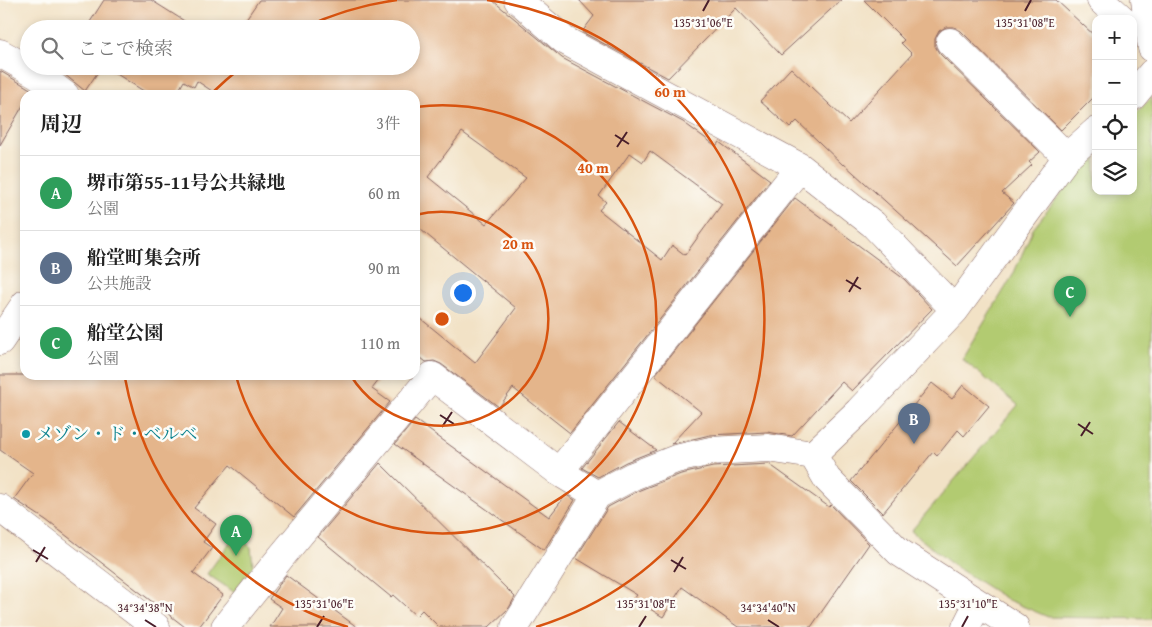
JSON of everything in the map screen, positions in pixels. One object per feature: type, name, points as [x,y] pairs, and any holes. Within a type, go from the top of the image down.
[{"type":"street","points":[[518,0],[564,40],[800,167],[873,224],[954,310]]},
{"type":"street","points":[[1100,0],[1117,15]]},
{"type":"street","points":[[1145,0],[1145,40]]},
{"type":"street","points":[[950,42],[1067,157]]},
{"type":"street","points":[[0,54],[20,65]]},
{"type":"street","points":[[1137,91],[1152,73]]},
{"type":"street","points":[[39,75],[59,90]]},
{"type":"street","points":[[813,455],[859,411],[954,310],[1067,157],[1092,134]]},
{"type":"street","points":[[560,472],[800,167]]},
{"type":"street","points":[[0,341],[20,311]]},
{"type":"street","points":[[423,370],[560,472],[597,495]]},
{"type":"street","points":[[225,627],[281,557],[415,380]]},
{"type":"street","points":[[515,627],[597,495],[633,476],[676,459],[711,451],[768,448],[813,455]]},
{"type":"street","points":[[813,455],[827,479],[899,552],[972,615],[1015,627]]},
{"type":"street","points":[[0,508],[156,627]]},
{"type":"green space","points":[[1152,97],[1152,619],[1048,617],[1008,600],[953,565],[911,531],[1018,405],[962,359],[1013,275],[1033,229],[1079,170],[1092,157],[1092,195],[1137,195],[1137,112]]},
{"type":"green space","points":[[236,534],[251,547],[253,566],[234,592],[207,574]]},
{"type":"building","points":[[104,0],[151,0],[183,20],[91,20]]},
{"type":"building","points":[[259,0],[492,0],[562,58],[683,122],[716,146],[719,142],[770,180],[570,433],[513,388],[499,407],[441,364],[434,361],[426,362],[420,357],[420,318],[475,363],[516,308],[420,229],[420,90],[210,90],[197,81],[194,87],[184,81],[179,90],[142,90],[118,75],[420,75],[420,20],[245,20]],"holes":[[[462,132],[526,178],[486,224],[428,177]],[[650,151],[722,204],[685,255],[672,245],[662,260],[599,210],[606,202],[599,196],[630,153],[643,162]]]},
{"type":"building","points":[[579,0],[841,0],[781,55],[736,8],[668,78],[582,32],[594,16]]},
{"type":"building","points":[[864,0],[1056,0],[1092,33],[1092,99],[1061,130],[961,31],[954,27],[946,27],[939,31],[935,39],[935,46],[939,53],[1040,152],[1029,162],[1032,165],[1002,193],[1014,203],[957,266],[843,165],[797,121],[790,128],[760,101],[791,68],[849,123],[912,54],[901,43],[904,40]]},
{"type":"building","points":[[0,71],[32,90],[20,90],[20,111],[0,145]]},
{"type":"building","points":[[65,75],[96,75],[84,90]]},
{"type":"building","points":[[795,198],[904,279],[932,309],[852,391],[842,382],[792,436],[767,432],[710,435],[671,444],[701,412],[655,375]]},
{"type":"building","points":[[0,375],[20,375],[20,380],[379,380],[372,389],[390,402],[294,517],[230,465],[194,508],[216,524],[203,542],[212,548],[193,573],[223,595],[199,627],[185,627],[46,520],[14,499],[33,473],[0,450]]},
{"type":"building","points":[[932,383],[952,399],[963,385],[989,406],[964,436],[958,430],[937,456],[933,452],[883,513],[851,481]]},
{"type":"building","points":[[415,420],[549,517],[566,495],[575,500],[544,550],[395,444]]},
{"type":"building","points":[[619,422],[656,450],[626,462],[598,477],[582,468]]},
{"type":"building","points":[[380,463],[515,597],[509,608],[489,627],[439,627],[422,610],[416,616],[393,595],[391,597],[318,537]]},
{"type":"building","points":[[769,464],[829,507],[831,505],[869,544],[811,627],[738,627],[682,587],[663,617],[634,599],[637,595],[576,558],[608,507],[640,490],[681,474],[713,467]]},
{"type":"building","points":[[286,575],[357,627],[270,627],[282,608],[269,599]]},
{"type":"place","name":"船堂公園","points":[[1070,317]]},
{"type":"place","name":"メゾン・ド・ベルベ","points":[[26,434]]},
{"type":"place","name":"船堂町集会所","points":[[914,444]]},
{"type":"place","name":"堺市第55-11号公共緑地","points":[[236,556]]}]
